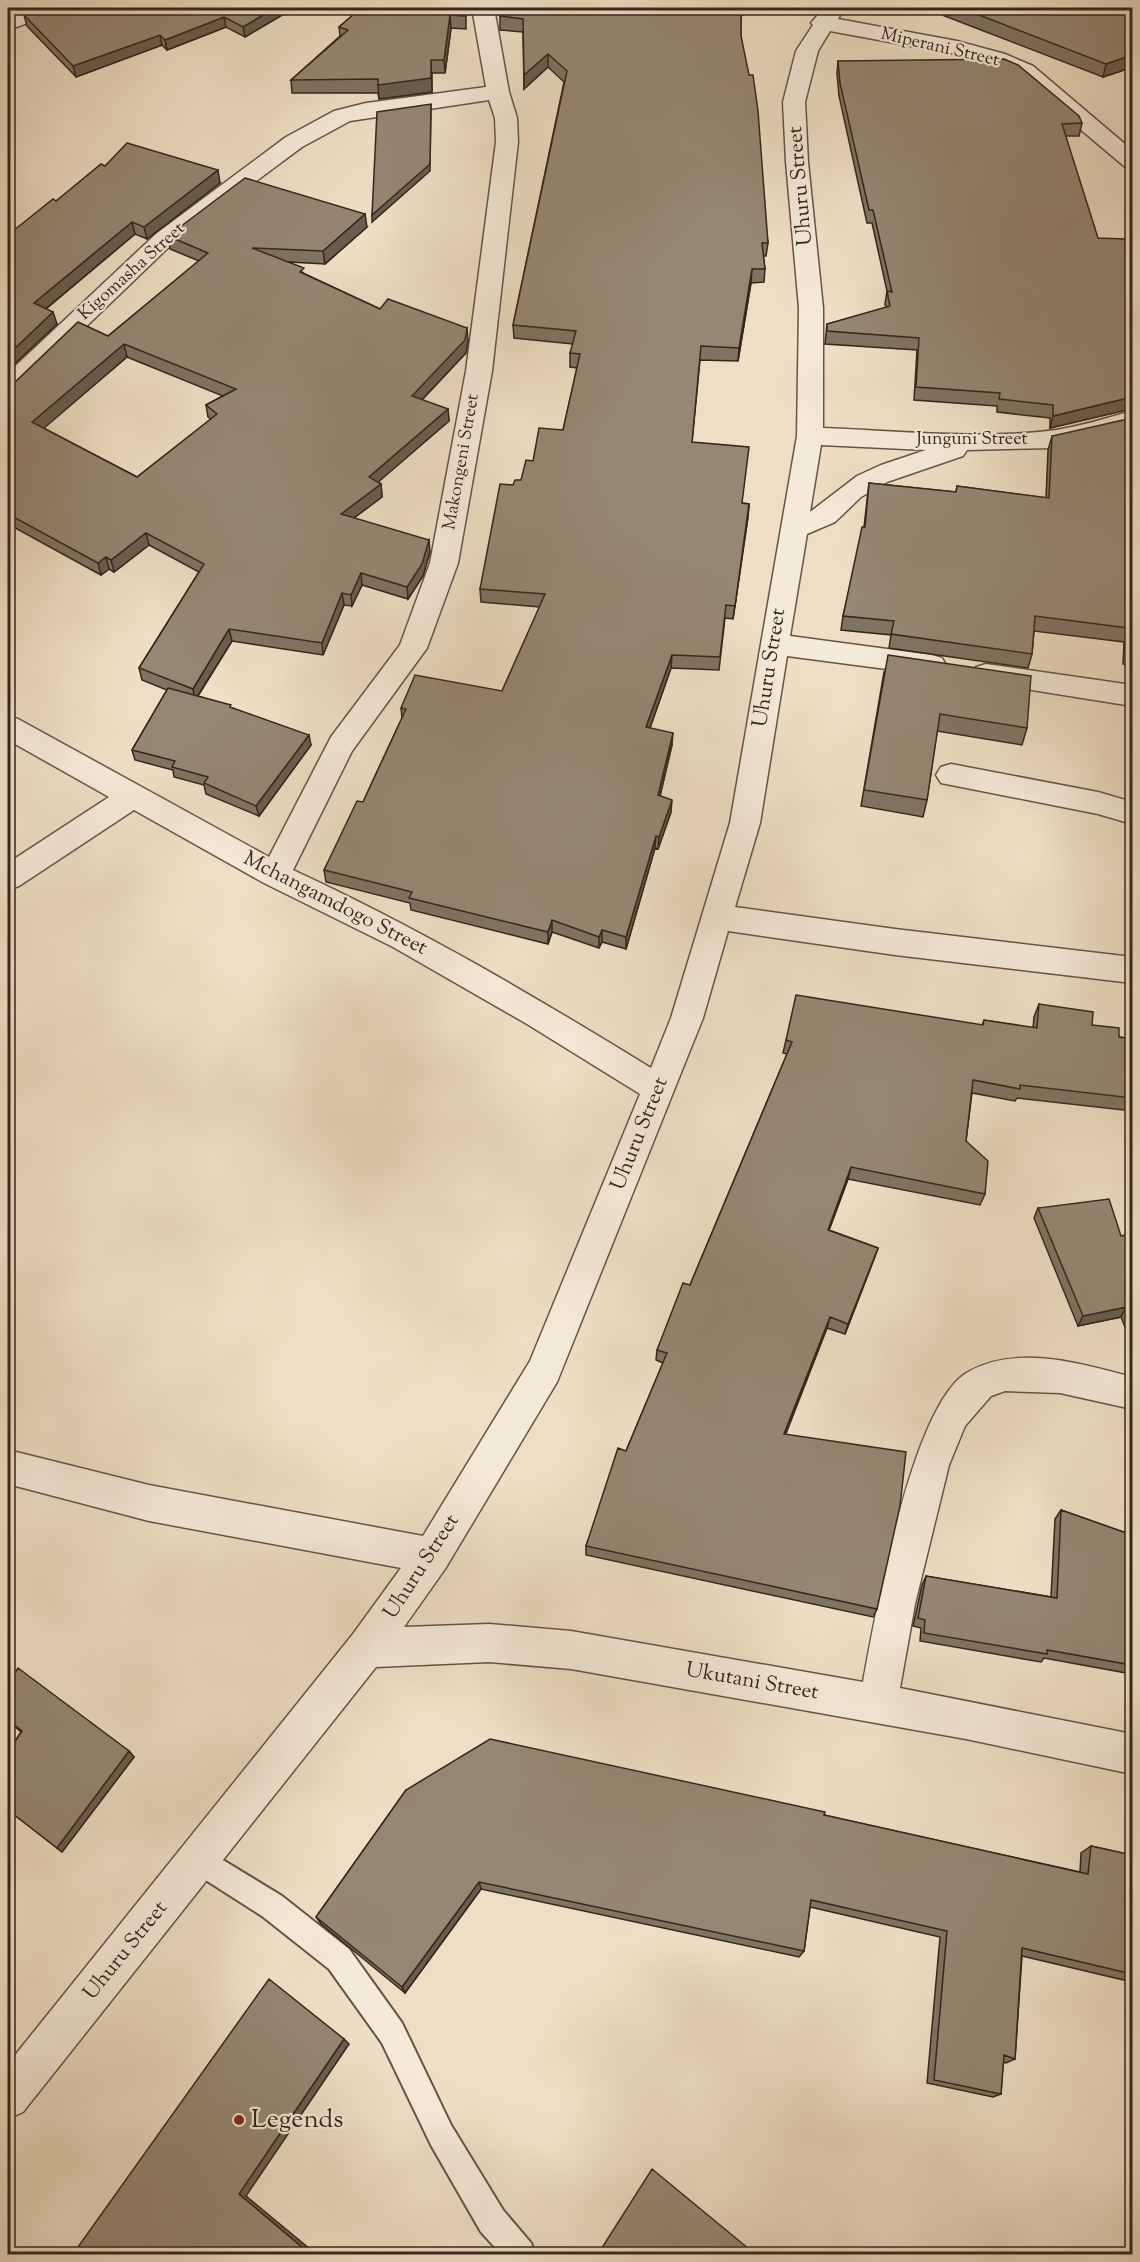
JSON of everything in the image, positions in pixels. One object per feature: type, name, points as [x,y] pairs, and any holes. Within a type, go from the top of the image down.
[{"type":"street","points":[[8,24],[48,8]]},
{"type":"street","name":"Makongeni Street","points":[[275,875],[341,745],[413,648],[444,563],[478,372],[507,142],[506,118],[498,92],[483,8]]},
{"type":"street","name":"Miperani Street","points":[[828,16],[997,59],[1025,71],[1132,161]]},
{"type":"street","name":"Uhuru Street","points":[[10,2087],[200,1860],[367,1648],[432,1556],[544,1370],[687,1018],[745,823],[810,436],[811,308],[797,162],[794,102],[807,51],[828,16]]},
{"type":"street","name":"Kigomasha Street","points":[[8,387],[165,238],[294,142],[342,116],[366,110],[498,92]]},
{"type":"street","name":"Junguni Street","points":[[810,436],[981,441],[1045,440],[1102,429],[1132,420]]},
{"type":"street","points":[[794,528],[815,522],[834,510],[853,490],[872,479],[904,465],[981,441]]},
{"type":"street","points":[[774,644],[870,656],[1132,696]]},
{"type":"street","name":"Mchangamdogo Street","points":[[8,727],[275,875],[404,938],[538,1015],[658,1089]]},
{"type":"street","points":[[951,775],[1098,803],[1132,813]]},
{"type":"street","points":[[8,878],[134,796]]},
{"type":"street","points":[[717,917],[906,944],[1132,970]]},
{"type":"street","points":[[878,1704],[899,1592],[932,1465],[951,1414],[979,1384],[1005,1375],[1060,1377],[1132,1393]]},
{"type":"street","points":[[8,1467],[149,1503],[432,1556]]},
{"type":"street","name":"Ukutani Street","points":[[367,1648],[489,1643],[571,1650],[966,1719],[1132,1754]]},
{"type":"lane","points":[[200,1860],[272,1906],[339,1959],[392,2033],[441,2135],[492,2221],[520,2254]]},
{"type":"building","points":[[46,8],[275,8],[243,27],[224,17],[165,40],[160,35],[73,66],[24,15]]},
{"type":"building","points":[[361,8],[465,8],[466,16],[450,15],[444,60],[431,60],[431,78],[378,85],[378,79],[291,80],[348,30],[339,27]]},
{"type":"building","points":[[506,8],[741,8],[741,36],[749,75],[753,75],[758,111],[768,243],[762,243],[765,269],[752,269],[739,348],[701,346],[692,442],[749,447],[742,503],[749,504],[735,606],[726,605],[720,657],[672,655],[646,727],[673,733],[658,795],[672,800],[659,837],[656,836],[626,937],[602,930],[599,937],[552,920],[548,932],[409,898],[412,892],[324,870],[357,801],[363,802],[406,709],[401,708],[415,675],[502,691],[545,594],[480,589],[500,484],[513,485],[515,480],[521,480],[526,460],[533,461],[539,428],[563,430],[580,354],[570,353],[576,331],[513,325],[567,71],[548,54],[524,75],[523,19],[500,16]]},
{"type":"building","points":[[961,8],[1132,8],[1132,55],[1106,64]]},
{"type":"building","points":[[1004,59],[1018,65],[1079,116],[1082,123],[1062,124],[1098,238],[1125,239],[1126,260],[1132,261],[1129,356],[1132,356],[1132,397],[1053,416],[1053,405],[999,399],[1000,393],[916,387],[919,338],[827,331],[827,324],[890,306],[887,291],[892,292],[873,210],[869,210],[840,83],[838,61]]},
{"type":"building","points":[[431,104],[430,164],[372,215],[377,112]]},
{"type":"building","points":[[127,143],[218,170],[144,227],[132,222],[34,303],[53,312],[8,355],[8,235],[53,199],[56,201],[101,164],[105,166]]},
{"type":"building","points":[[245,178],[365,214],[323,251],[252,248],[304,268],[300,272],[380,309],[388,299],[467,328],[465,340],[412,396],[448,409],[369,477],[381,484],[341,514],[429,540],[422,564],[407,587],[361,573],[351,595],[342,593],[322,643],[229,629],[193,689],[139,668],[204,564],[146,533],[111,560],[106,557],[98,563],[8,514],[8,384],[15,382],[78,322],[108,336],[208,253],[168,236]],"holes":[[[124,344],[236,389],[206,405],[217,414],[137,477],[32,422]]]},
{"type":"building","points":[[1132,418],[1127,475],[1132,472],[1132,651],[1127,650],[1128,628],[1035,616],[1032,654],[891,634],[894,621],[843,616],[862,527],[865,527],[869,483],[956,492],[957,486],[1049,498],[1052,436]]},
{"type":"building","points":[[888,655],[1031,676],[1027,728],[940,714],[927,800],[864,790]]},
{"type":"building","points":[[168,688],[231,705],[230,707],[309,735],[256,806],[204,783],[208,777],[172,767],[175,761],[132,750]]},
{"type":"building","points":[[796,995],[983,1025],[984,1020],[1037,1028],[1039,1004],[1093,1012],[1092,1025],[1119,1028],[1119,1037],[1132,1039],[1132,1098],[1020,1085],[1020,1089],[973,1080],[966,1141],[988,1161],[985,1194],[851,1167],[828,1230],[878,1248],[848,1324],[830,1317],[784,1434],[906,1452],[900,1506],[877,1609],[586,1546],[618,1448],[626,1451],[667,1353],[657,1350],[683,1283],[690,1285],[792,1042],[786,1040]]},
{"type":"building","points":[[1109,1199],[1121,1236],[1132,1234],[1132,1322],[1126,1307],[1083,1316],[1038,1208]]},
{"type":"building","points":[[1061,1510],[1132,1535],[1132,1665],[1047,1650],[1047,1654],[924,1633],[925,1620],[918,1618],[926,1576],[1057,1598]]},
{"type":"building","points":[[18,1668],[129,1751],[57,1848],[8,1810],[11,1800],[8,1798],[8,1752],[22,1731],[8,1720],[8,1684]]},
{"type":"building","points":[[490,1739],[825,1812],[824,1815],[1088,1874],[1091,1846],[1132,1855],[1132,1974],[1022,1948],[1015,2059],[1004,2055],[1001,2094],[934,2080],[947,1931],[811,1900],[804,1951],[479,1882],[402,1987],[316,1917],[406,1790]]},
{"type":"building","name":"Legends","points":[[269,1979],[344,2039],[239,2194],[310,2254],[73,2254]]},
{"type":"building","points":[[652,2169],[755,2254],[598,2254]]},
{"type":"place","name":"Legends","points":[[239,2120]]}]
